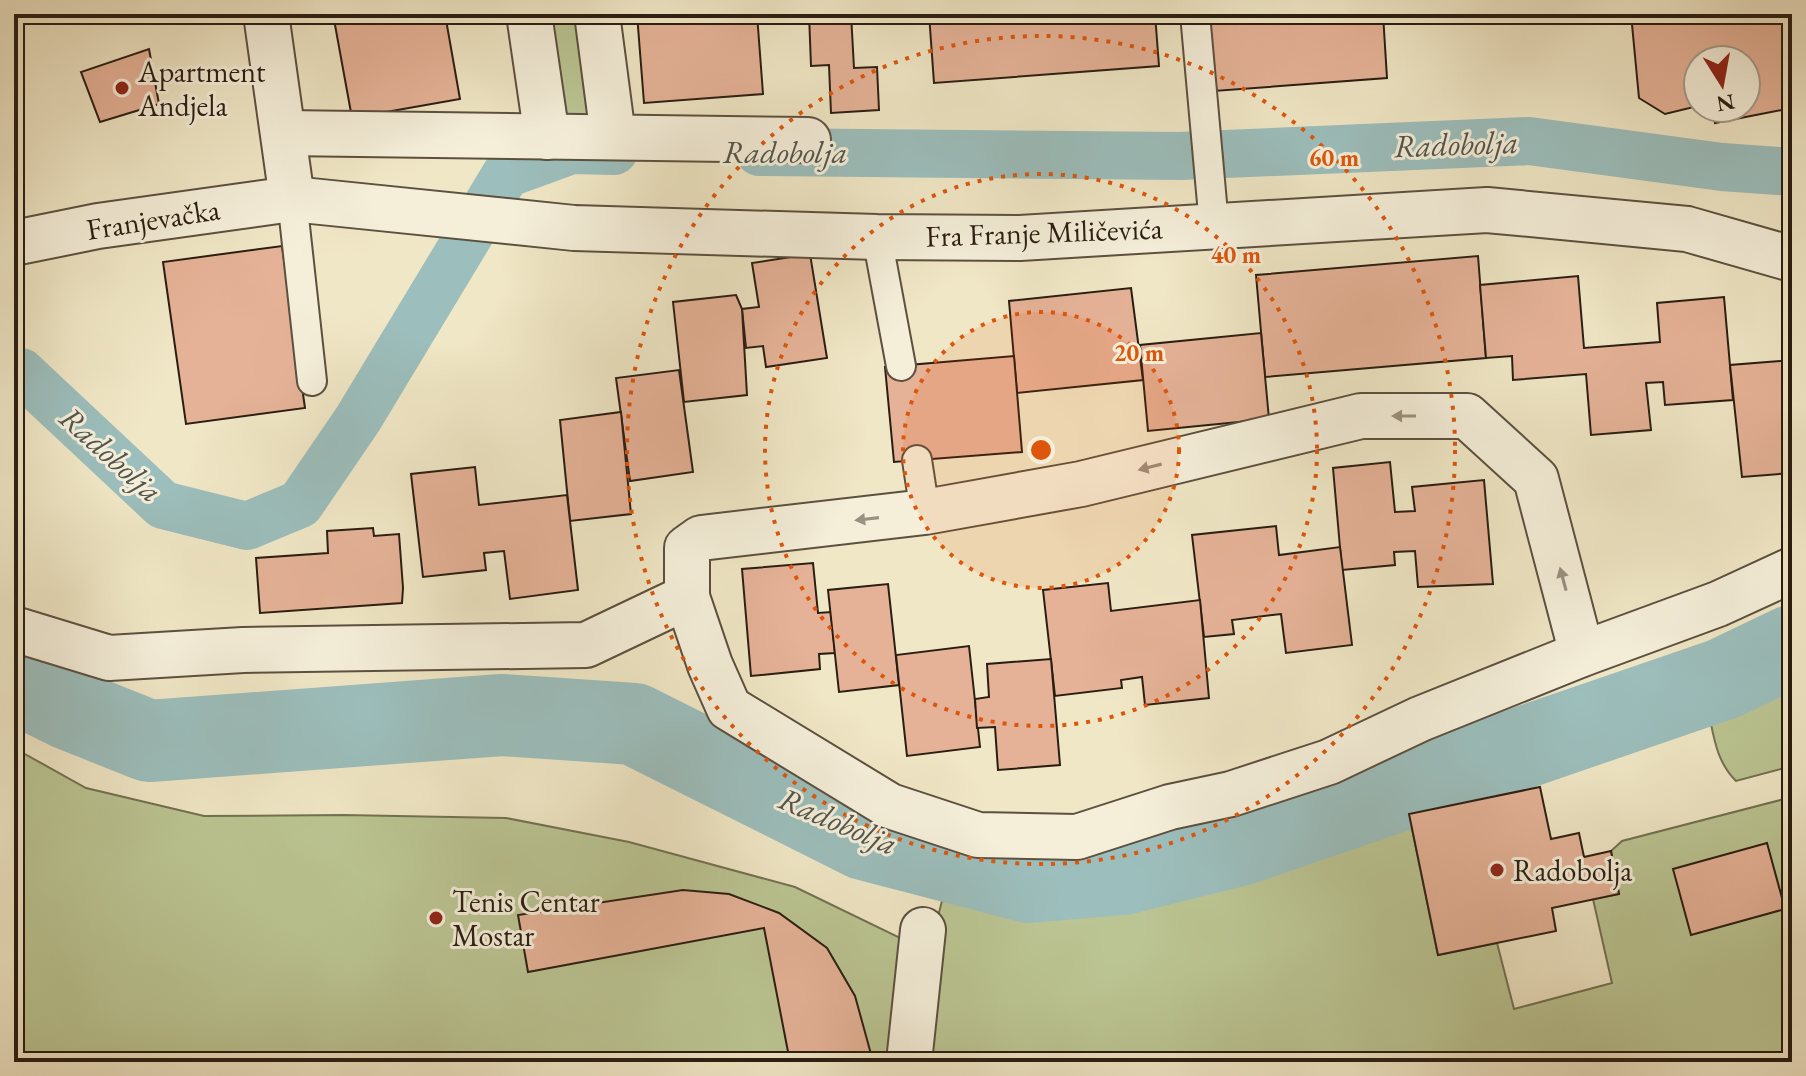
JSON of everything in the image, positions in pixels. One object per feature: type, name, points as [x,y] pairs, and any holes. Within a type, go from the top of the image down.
[{"type":"street","points":[[266,14],[292,199]]},
{"type":"street","points":[[529,14],[547,137]]},
{"type":"street","points":[[597,14],[613,136]]},
{"type":"street","points":[[284,133],[808,140]]},
{"type":"street","name":"Fra Franje Miličevića","points":[[292,199],[574,228],[877,237],[1020,238],[1487,210],[1687,229],[1792,259]]},
{"type":"street","name":"Franjevačka","points":[[14,243],[98,226],[292,199]]},
{"type":"street","points":[[1582,654],[1536,479],[1467,416],[1361,416],[1081,484],[925,512],[701,538],[687,548],[687,597],[710,665],[729,708],[890,806],[978,835],[1077,837],[1170,807],[1231,794],[1329,762],[1420,719],[1718,604],[1792,570]]},
{"type":"street","points":[[14,629],[109,658],[243,650],[586,645],[687,597]]},
{"type":"street","points":[[909,1062],[923,930]]},
{"type":"lane","points":[[1195,14],[1214,225]]},
{"type":"lane","points":[[292,199],[312,381]]},
{"type":"lane","points":[[877,237],[901,366]]},
{"type":"lane","points":[[917,460],[925,512]]},
{"type":"green space","points":[[536,14],[589,14],[602,113],[552,122]]},
{"type":"green space","points":[[1792,676],[1792,766],[1736,781],[1720,757],[1708,710],[1746,698]]},
{"type":"green space","name":"Tenis Centar Mostar","points":[[14,748],[86,788],[204,816],[506,818],[629,842],[795,887],[921,948],[909,1062],[14,1062]]},
{"type":"green space","points":[[1792,797],[1792,1059],[1766,1062],[917,1062],[933,936],[944,893],[1029,901],[1202,879],[1324,852],[1409,814],[1438,955],[1497,943],[1514,1009],[1612,983],[1593,899],[1619,894],[1611,851],[1622,841]]},
{"type":"building","points":[[333,14],[445,14],[460,99],[352,118]]},
{"type":"building","points":[[637,14],[757,14],[763,94],[644,103]]},
{"type":"building","points":[[809,14],[851,14],[854,68],[877,67],[879,110],[831,113],[829,65],[811,66]]},
{"type":"building","points":[[929,14],[1155,14],[1159,66],[934,83]]},
{"type":"building","points":[[1209,14],[1383,14],[1387,78],[1214,91]]},
{"type":"building","points":[[1631,14],[1792,14],[1792,108],[1762,114],[1762,44],[1682,44],[1682,110],[1665,114],[1639,98]]},
{"type":"building","name":"Apartment Andjela","points":[[149,49],[159,104],[100,122],[81,72]]},
{"type":"building","points":[[282,246],[305,408],[186,424],[163,262]]},
{"type":"building","points":[[810,254],[827,358],[766,367],[763,346],[746,348],[742,309],[759,307],[752,263]]},
{"type":"building","points":[[1478,256],[1486,358],[1265,377],[1256,275]]},
{"type":"building","points":[[1578,276],[1584,348],[1660,342],[1657,303],[1724,297],[1733,400],[1665,405],[1663,382],[1646,383],[1651,430],[1591,435],[1586,374],[1513,380],[1512,356],[1486,358],[1480,285]]},
{"type":"building","points":[[1131,288],[1143,380],[1017,393],[1009,301]]},
{"type":"building","points":[[736,295],[742,309],[747,395],[684,402],[673,302]]},
{"type":"building","points":[[1261,333],[1269,419],[1148,431],[1140,345]]},
{"type":"building","points":[[1014,356],[1022,452],[894,462],[885,367]]},
{"type":"building","points":[[1792,360],[1792,473],[1742,477],[1730,365]]},
{"type":"building","points":[[679,370],[693,472],[630,481],[616,378]]},
{"type":"building","points":[[621,412],[631,514],[570,521],[560,420]]},
{"type":"building","points":[[1390,462],[1395,512],[1415,511],[1412,487],[1484,480],[1493,584],[1418,587],[1415,551],[1394,552],[1395,565],[1342,570],[1333,468]]},
{"type":"building","points":[[475,467],[479,505],[567,495],[578,590],[510,599],[504,551],[484,553],[486,570],[423,577],[411,474]]},
{"type":"building","points":[[1276,526],[1279,555],[1340,547],[1352,645],[1286,653],[1281,614],[1232,620],[1234,634],[1204,637],[1192,535]]},
{"type":"building","points":[[373,528],[374,536],[399,534],[402,603],[260,613],[256,558],[328,553],[327,531]]},
{"type":"building","points":[[813,563],[818,613],[831,612],[835,653],[819,654],[820,669],[751,676],[742,569]]},
{"type":"building","points":[[1108,583],[1111,611],[1200,600],[1209,698],[1145,705],[1142,677],[1121,680],[1122,688],[1055,696],[1043,590]]},
{"type":"building","points":[[888,584],[899,685],[839,692],[828,590]]},
{"type":"building","points":[[969,646],[980,747],[907,756],[896,655]]},
{"type":"building","points":[[1051,659],[1060,765],[998,770],[995,727],[977,728],[975,699],[989,697],[987,664]]},
{"type":"building","points":[[1540,787],[1551,839],[1579,833],[1584,857],[1611,851],[1619,894],[1552,908],[1556,931],[1438,955],[1409,814]]},
{"type":"building","points":[[1767,843],[1785,909],[1691,935],[1673,869]]},
{"type":"building","points":[[683,890],[729,894],[779,913],[827,948],[855,996],[871,1054],[870,1062],[790,1062],[764,928],[528,972],[518,915]]},
{"type":"waterway","name":"Radobolja","points":[[759,152],[1180,156],[1529,141],[1722,167],[1792,172]]},
{"type":"waterway","name":"Radobolja","points":[[21,372],[163,505],[247,526],[300,504],[358,419],[506,174],[572,150],[614,151]]},
{"type":"waterway","name":"Radobolja","points":[[14,682],[69,709],[149,741],[502,715],[634,724],[864,839],[1029,882],[1123,874],[1240,845],[1723,679],[1792,646]]},
{"type":"place","name":"Apartment Andjela","points":[[122,88]]},
{"type":"place","name":"Radobolja","points":[[1497,870]]},
{"type":"place","name":"Tenis Centar Mostar","points":[[436,918]]}]
